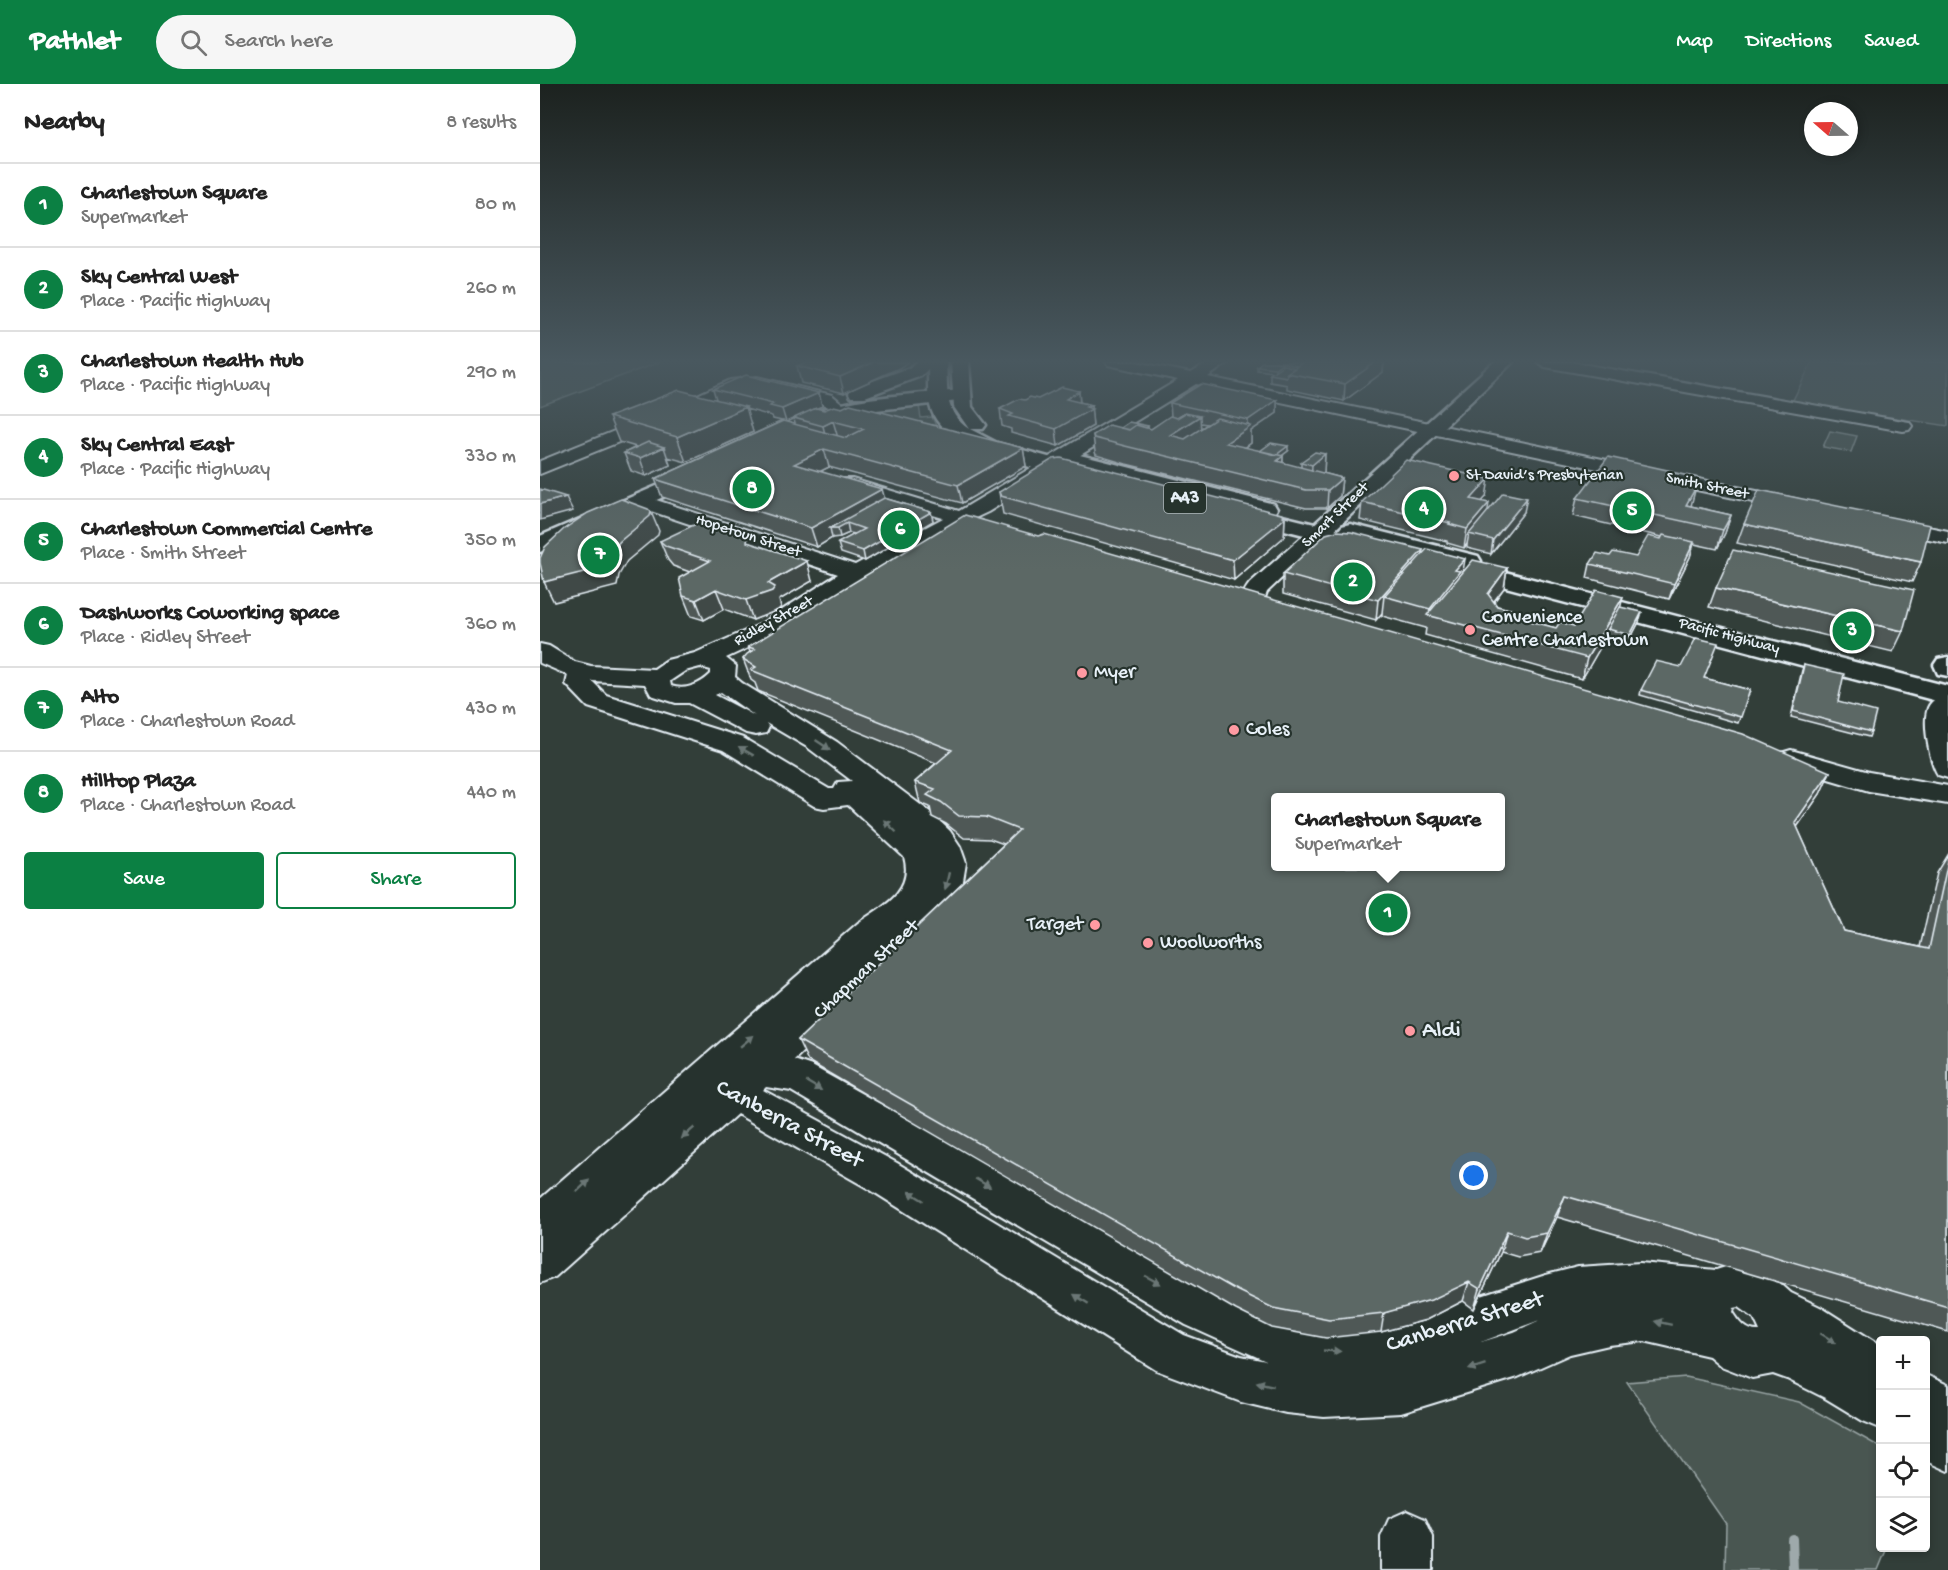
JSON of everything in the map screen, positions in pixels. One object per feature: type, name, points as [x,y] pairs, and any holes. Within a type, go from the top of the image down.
[{"type":"main road","name":"Pacific Highway","points":[[962,431],[986,445],[1057,460],[1323,528],[1948,694]]},
{"type":"main road","name":"Pacific Highway","points":[[988,431],[1057,460]]},
{"type":"main road","name":"Smart Street","points":[[1323,528],[1426,431]]},
{"type":"main road","points":[[938,435],[986,445]]},
{"type":"main road","points":[[540,532],[592,514],[719,461],[640,501],[540,545]]},
{"type":"main road","name":"Pacific Highway","points":[[1323,528],[1948,677]]},
{"type":"street","points":[[540,468],[630,431]]},
{"type":"street","name":"Ridley Street","points":[[660,676],[677,665],[700,660],[767,630],[855,580],[924,547],[958,515],[1105,431]]},
{"type":"street","name":"Smith Street","points":[[1440,431],[1810,508]]},
{"type":"street","points":[[824,477],[990,524]]},
{"type":"street","name":"Hopetoun Street","points":[[640,501],[855,580]]},
{"type":"street","points":[[1867,520],[1948,537]]},
{"type":"street","name":"Smart Street","points":[[1230,594],[1265,604],[1254,594],[1258,588],[1323,528]]},
{"type":"street","name":"Ridley Street","points":[[692,694],[711,687],[723,674],[855,580]]},
{"type":"street","points":[[540,651],[551,660],[581,670],[624,677],[660,676],[657,686],[665,693],[692,694]]},
{"type":"street","name":"Chapman Street","points":[[540,1262],[731,1081],[928,913],[943,895],[949,879],[948,855],[939,837],[921,821],[835,753],[748,701],[723,674],[718,663],[700,660]]},
{"type":"street","points":[[581,670],[579,684],[597,701],[733,744],[824,799],[840,798],[852,792]]},
{"type":"street","name":"Chapman Street","points":[[540,1226],[731,1081],[870,932],[910,902],[919,891],[924,875],[924,864],[918,852],[852,792],[787,744],[729,711],[692,694]]},
{"type":"street","points":[[1948,702],[1940,710],[1939,722],[1942,749],[1948,769]]},
{"type":"street","points":[[1764,751],[1850,778],[1893,788],[1948,795]]},
{"type":"street","name":"Canberra Street","points":[[731,1081],[798,1077],[1202,1309],[1270,1340],[1302,1348],[1336,1352],[1377,1350],[1468,1324],[1511,1307],[1593,1286],[1639,1283],[1716,1292]]},
{"type":"street","name":"Canberra Street","points":[[731,1081],[774,1114],[884,1176],[1172,1354],[1241,1379],[1286,1389],[1324,1393],[1401,1389],[1518,1354],[1566,1332],[1609,1322],[1644,1319],[1720,1336]]},
{"type":"street","points":[[1775,1331],[1764,1355],[1741,1352],[1720,1336],[1710,1315],[1711,1302],[1716,1292],[1726,1286],[1739,1285],[1753,1289],[1766,1298],[1775,1331],[1804,1362],[1876,1401]]},
{"type":"street","points":[[1775,1331],[1806,1324],[1876,1368]]},
{"type":"street","points":[[1930,1400],[1948,1410]]},
{"type":"street","points":[[1930,1437],[1948,1447]]},
{"type":"shaded area","points":[[1830,431],[1857,436],[1851,452],[1823,447]]},
{"type":"shaded area","points":[[1686,1377],[1799,1402],[1876,1445],[1876,1552],[1885,1552],[1878,1570],[1725,1570],[1726,1524],[1627,1382]]},
{"type":"building","points":[[658,431],[690,431],[677,437]]},
{"type":"building","points":[[760,431],[821,431],[846,438],[859,431],[958,431],[1023,448],[958,485],[824,449],[794,464],[882,489],[811,528],[655,479]]},
{"type":"building","points":[[1099,431],[1176,431],[1170,435],[1185,439],[1197,431],[1243,431],[1226,443],[1283,456],[1277,461],[1342,478],[1328,490],[1306,490],[1094,438],[1093,435]]},
{"type":"building","points":[[648,442],[664,447],[640,458],[624,453]]},
{"type":"building","points":[[1271,443],[1288,446],[1276,455],[1260,451]]},
{"type":"building","points":[[1315,452],[1325,454],[1312,465],[1301,462]]},
{"type":"building","points":[[1608,457],[1672,471],[1665,481],[1696,487],[1686,505],[1731,515],[1723,530],[1577,498]]},
{"type":"building","points":[[1061,458],[1281,514],[1285,518],[1233,560],[1001,496],[999,492],[1053,459]]},
{"type":"building","points":[[1406,460],[1489,479],[1471,499],[1489,503],[1467,529],[1362,502]]},
{"type":"building","points":[[540,489],[566,497],[540,504]]},
{"type":"building","points":[[1759,490],[1930,525],[1921,562],[1744,524]]},
{"type":"building","points":[[1503,493],[1527,498],[1493,540],[1469,534]]},
{"type":"building","points":[[884,498],[931,512],[863,551],[838,543],[864,529],[847,523],[838,528],[830,528]]},
{"type":"building","points":[[621,499],[651,512],[650,516],[619,542],[611,555],[608,566],[544,582],[540,558],[545,547],[564,529],[588,513]]},
{"type":"building","points":[[965,515],[1038,536],[1044,534],[1743,734],[1830,772],[1795,822],[1844,931],[1929,949],[1948,861],[1948,1307],[1565,1196],[1547,1233],[1525,1237],[1507,1231],[1480,1289],[1469,1282],[1431,1300],[1384,1313],[1329,1319],[1273,1308],[1236,1290],[798,1040],[1019,830],[986,817],[959,816],[941,802],[927,795],[935,789],[915,782],[952,750],[751,670],[756,667],[743,659],[755,649],[748,647]]},
{"type":"building","points":[[698,523],[708,523],[748,537],[747,542],[807,561],[768,583],[775,587],[772,591],[746,600],[716,589],[696,600],[683,596],[679,578],[710,561],[666,546],[660,541]]},
{"type":"building","points":[[1337,531],[1351,532],[1423,550],[1378,600],[1283,574],[1326,534]]},
{"type":"building","points":[[1663,535],[1694,542],[1674,584],[1590,564],[1597,553],[1610,556],[1613,552],[1636,557],[1648,536],[1661,539]]},
{"type":"building","points":[[1427,549],[1465,559],[1455,570],[1460,571],[1430,609],[1384,596]]},
{"type":"building","points":[[1733,550],[1914,590],[1903,631],[1716,588]]},
{"type":"building","points":[[1473,560],[1507,568],[1488,594],[1497,606],[1534,615],[1530,621],[1556,628],[1560,622],[1574,626],[1596,590],[1623,597],[1587,658],[1427,615]]},
{"type":"building","points":[[1620,607],[1642,612],[1630,635],[1608,629]]},
{"type":"building","points":[[1696,638],[1718,643],[1704,678],[1750,690],[1741,717],[1641,690],[1656,661],[1681,667]]},
{"type":"building","points":[[1804,665],[1844,674],[1838,702],[1876,712],[1871,732],[1793,711]]},
{"type":"waterway","points":[[1792,1539],[1793,1570]]},
{"type":"place","name":"St David’s Presbyterian","points":[[1454,476]]},
{"type":"place","name":"Hilltop Plaza","points":[[752,489]]},
{"type":"place","name":"Sky Central East","points":[[1424,509]]},
{"type":"place","name":"Charlestown Commercial Centre","points":[[1632,511]]},
{"type":"place","name":"Dashworks Coworking space","points":[[900,530]]},
{"type":"place","name":"Alto","points":[[600,555]]},
{"type":"place","name":"Sky Central West","points":[[1353,582]]},
{"type":"place","name":"Convenience Centre Charlestown","points":[[1470,630]]},
{"type":"place","name":"Charlestown Health Hub","points":[[1852,631]]},
{"type":"place","name":"Myer","points":[[1082,673]]},
{"type":"place","name":"Coles","points":[[1234,730]]},
{"type":"place","name":"Charlestown Square","points":[[1388,913]]},
{"type":"place","name":"Target","points":[[1095,925]]},
{"type":"place","name":"Woolworths","points":[[1148,943]]},
{"type":"place","name":"Aldi","points":[[1410,1031]]}]
